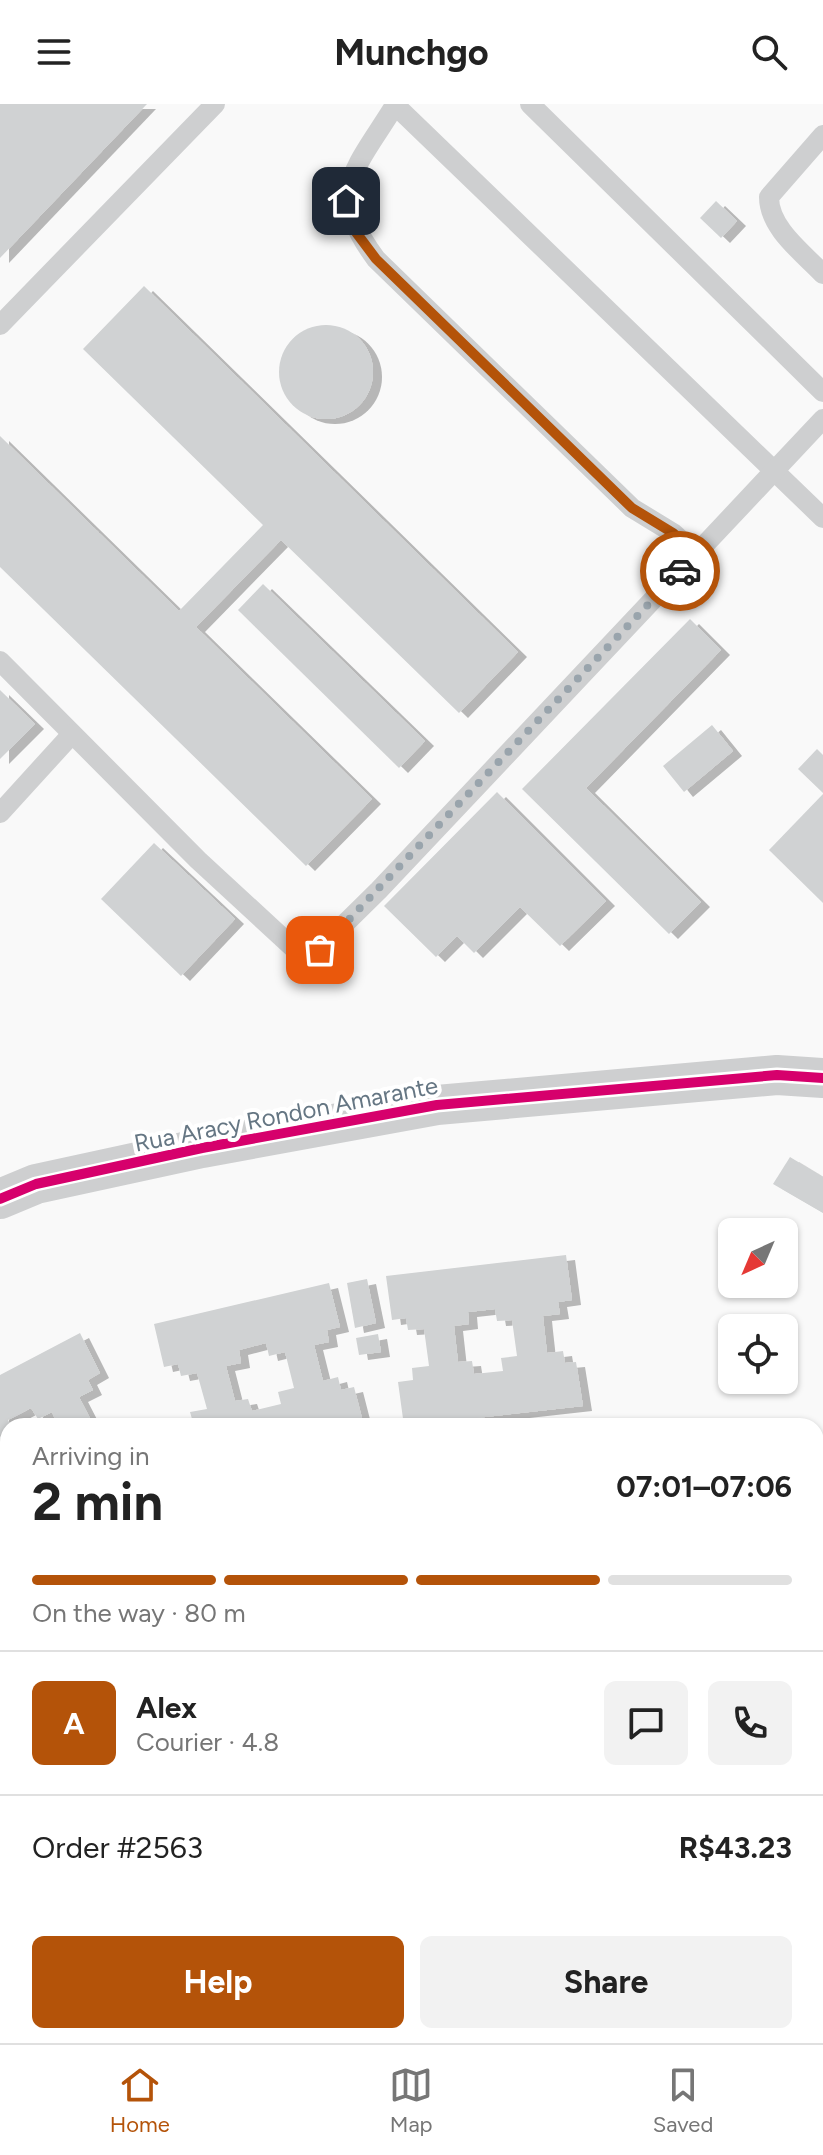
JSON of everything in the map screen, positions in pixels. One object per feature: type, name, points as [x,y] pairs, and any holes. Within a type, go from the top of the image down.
[{"type":"street","name":"Rua Aracy Rondon Amarante","points":[[0,1199],[36,1184],[202,1148],[437,1105],[777,1075],[823,1078]]},
{"type":"lane","points":[[0,325],[215,104]]},
{"type":"lane","points":[[530,104],[823,392]]},
{"type":"lane","points":[[696,554],[673,533],[632,508],[376,259],[355,231],[346,201],[357,167],[395,105],[823,518]]},
{"type":"lane","points":[[823,135],[769,197],[769,211],[783,232],[823,274]]},
{"type":"lane","points":[[0,661],[198,860],[301,955],[311,957],[379,890],[823,419]]},
{"type":"lane","points":[[0,813],[72,734]]},
{"type":"building","points":[[0,104],[147,104],[0,258]]},
{"type":"building","points":[[716,201],[737,221],[721,238],[700,218]]},
{"type":"building","points":[[144,286],[518,652],[459,713],[281,540],[196,627],[372,799],[306,866],[0,567],[0,436],[179,611],[263,525],[83,349]]},
{"type":"building","points":[[317,325],[335,325],[360,338],[370,354],[373,372],[370,390],[360,406],[335,419],[317,419],[292,406],[279,381],[279,363],[292,338]]},
{"type":"building","points":[[263,584],[425,741],[399,768],[238,610]]},
{"type":"building","points":[[690,619],[721,650],[586,788],[701,902],[669,934],[522,789]]},
{"type":"building","points":[[0,690],[35,724],[0,759]]},
{"type":"building","points":[[712,725],[733,751],[684,792],[663,766]]},
{"type":"building","points":[[817,749],[823,755],[823,793],[798,769]]},
{"type":"building","points":[[497,792],[606,901],[560,946],[520,907],[474,953],[457,936],[436,957],[384,906]]},
{"type":"building","points":[[823,794],[823,903],[769,850]]},
{"type":"building","points":[[154,843],[235,919],[181,976],[101,899]]},
{"type":"building","points":[[790,1157],[823,1177],[823,1213],[773,1184]]},
{"type":"building","points":[[566,1255],[572,1300],[558,1302],[560,1314],[543,1316],[547,1353],[563,1351],[565,1363],[576,1362],[583,1406],[476,1418],[403,1418],[398,1382],[413,1380],[412,1368],[429,1366],[424,1329],[408,1330],[406,1318],[392,1320],[386,1276]],"holes":[[[495,1309],[497,1321],[512,1320],[517,1356],[501,1358],[503,1371],[474,1374],[472,1361],[458,1362],[454,1326],[469,1324],[468,1312]]]},
{"type":"building","points":[[367,1279],[376,1323],[355,1328],[347,1283]]},
{"type":"building","points":[[329,1283],[340,1327],[327,1330],[329,1342],[314,1345],[323,1381],[338,1377],[341,1390],[354,1387],[362,1418],[192,1418],[190,1412],[207,1409],[197,1373],[181,1376],[178,1364],[164,1367],[154,1324]],"holes":[[[266,1343],[269,1356],[285,1352],[294,1388],[278,1392],[281,1404],[252,1411],[248,1399],[235,1401],[226,1366],[241,1363],[239,1350]]]},
{"type":"building","points":[[80,1333],[100,1373],[88,1380],[93,1390],[79,1397],[90,1418],[55,1418],[52,1412],[37,1418],[31,1408],[12,1418],[0,1418],[0,1375]]},
{"type":"building","points":[[378,1334],[381,1352],[359,1355],[356,1338]]},
{"type":"cycle path","points":[[0,1199],[36,1184],[202,1148],[437,1105],[777,1075],[823,1078]]},
{"type":"way so far","points":[[320,950],[680,571]]},
{"type":"route","points":[[346,201],[355,231],[376,259],[632,508],[673,533],[696,554],[680,571]]}]
